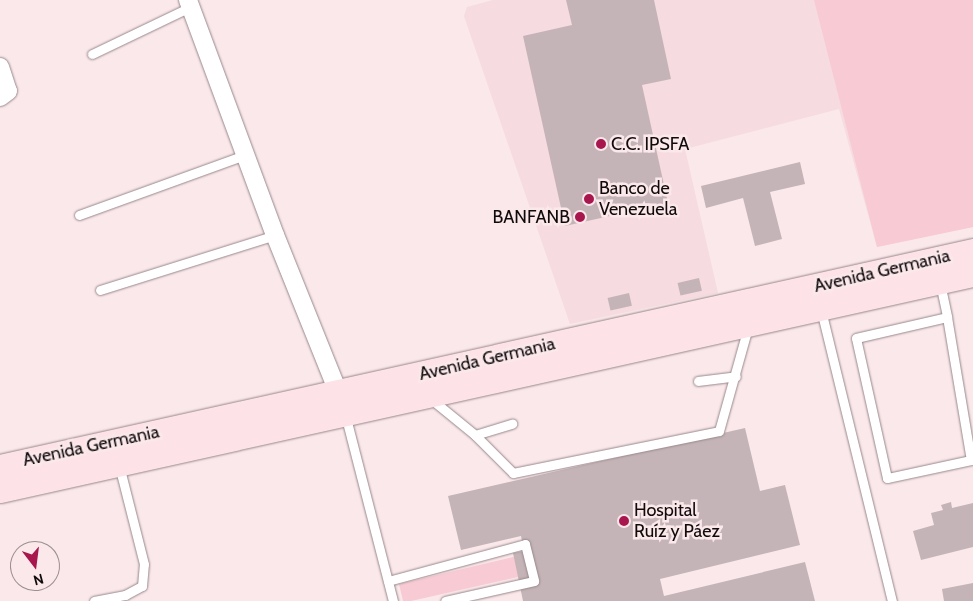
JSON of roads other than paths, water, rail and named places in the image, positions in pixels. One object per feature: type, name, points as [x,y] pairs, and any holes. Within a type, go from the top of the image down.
[{"type":"street","points":[[189,4],[274,236],[342,403]]},
{"type":"street","points":[[0,66],[8,91],[0,97]]},
{"type":"street","name":"Avenida Germania","points":[[0,490],[119,464],[342,403],[973,251]]},
{"type":"street","name":"Avenida Germania","points":[[0,467],[342,403],[427,396],[973,274]]},
{"type":"lane","points":[[92,54],[189,4]]},
{"type":"lane","points":[[79,215],[245,154]]},
{"type":"lane","points":[[100,290],[274,236]]},
{"type":"lane","points":[[940,282],[947,317],[971,460],[887,478],[856,338],[947,317]]},
{"type":"lane","points":[[820,308],[892,601]]},
{"type":"lane","points":[[427,396],[474,435],[513,473],[719,430],[736,376],[748,324]]},
{"type":"lane","points":[[698,381],[736,376]]},
{"type":"lane","points":[[342,403],[393,601]]},
{"type":"lane","points":[[474,435],[512,424]]},
{"type":"lane","points":[[94,601],[125,595],[142,586],[144,564],[119,464]]},
{"type":"lane","points":[[388,581],[525,544],[534,581],[445,601]]},
{"type":"place","name":"C.C. IPSFA","points":[[601,144]]},
{"type":"place","name":"Banco de Venezuela","points":[[589,199]]},
{"type":"place","name":"BANFANB","points":[[580,217]]},
{"type":"place","name":"Hospital Ruíz y Páez","points":[[624,521]]}]
